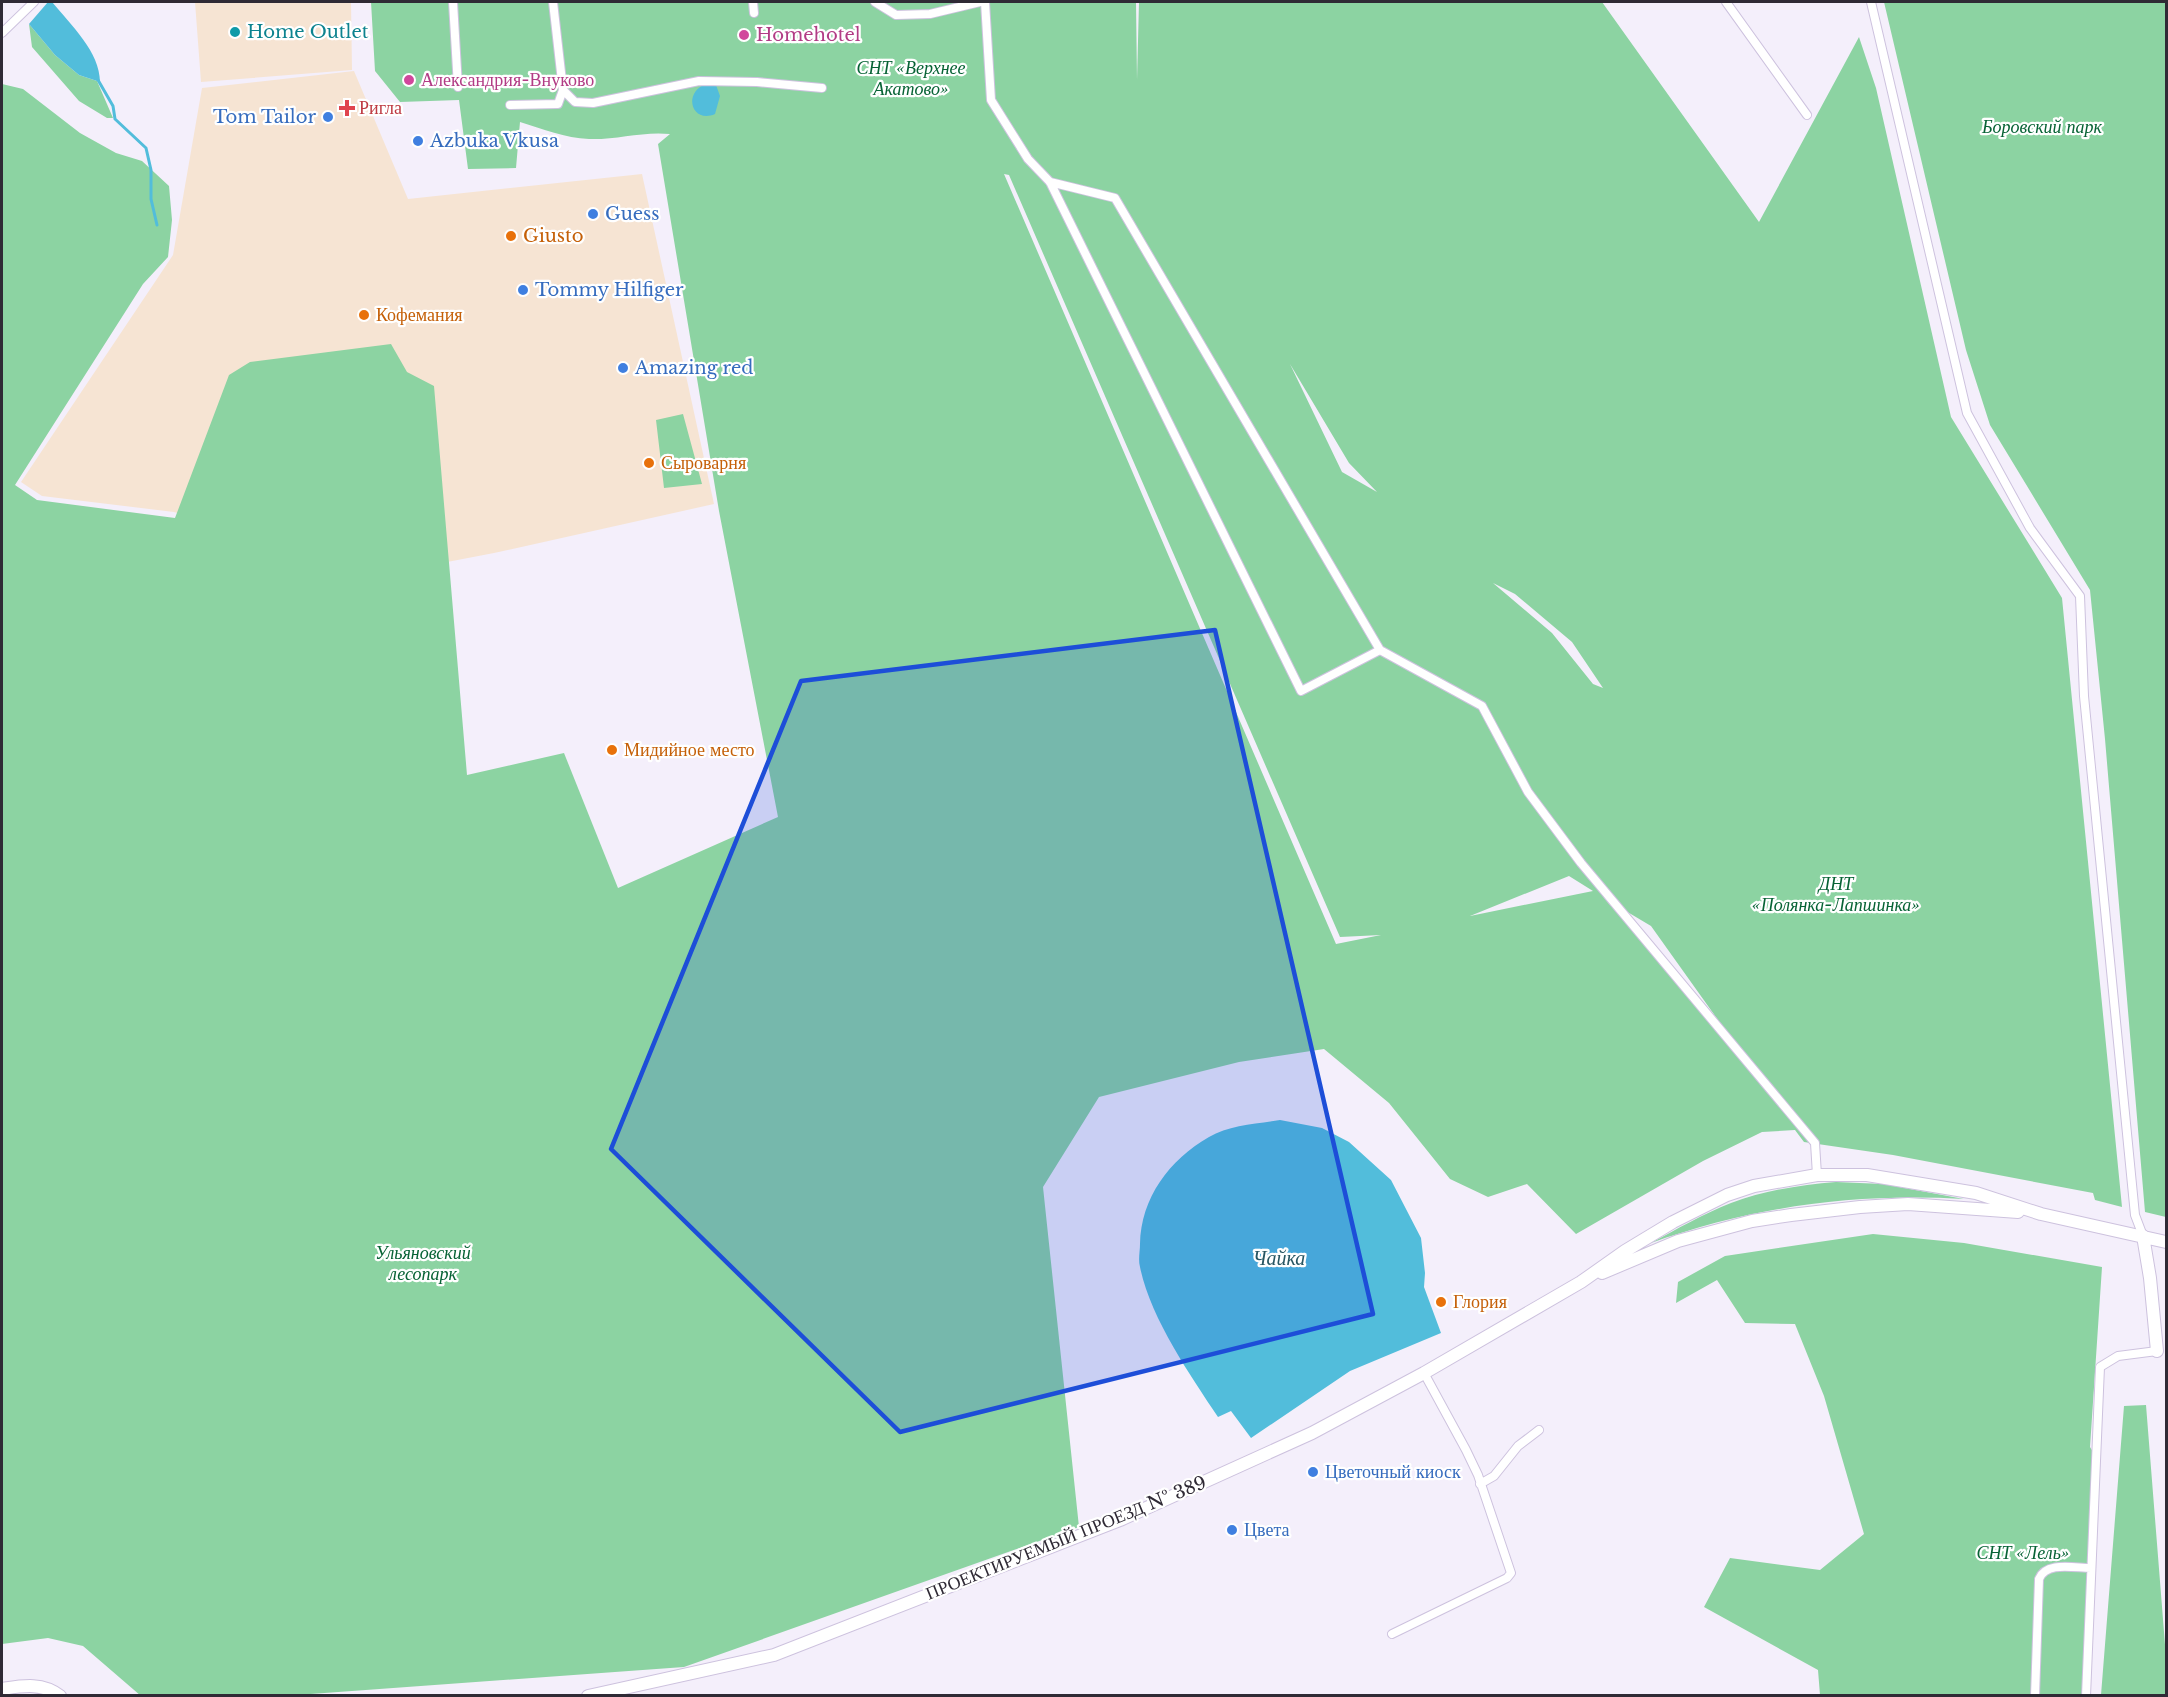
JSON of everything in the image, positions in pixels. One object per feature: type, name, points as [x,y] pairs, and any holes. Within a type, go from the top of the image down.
[{"type":"main road","name":"ПРОЕКТИРУЕМЫЙ ПРОЕЗД № 389","points":[[588,1695],[774,1655],[1120,1520],[1312,1433],[1424,1373],[1581,1282],[1625,1251],[1673,1222],[1727,1195],[1754,1186],[1817,1175],[1867,1175],[1977,1194],[2041,1214],[2166,1242]]},
{"type":"main road","name":"ПРОЕКТИРУЕМЫЙ ПРОЕЗД № 389","points":[[1581,1282],[1678,1241],[1762,1220],[1860,1207],[1908,1204],[2041,1214]]},
{"type":"main road","points":[[2143,1236],[2150,1278],[2157,1351]]},
{"type":"main road","points":[[2,1689],[36,1686],[60,1695]]},
{"type":"street","points":[[2,33],[34,2]]},
{"type":"street","points":[[453,2],[458,87]]},
{"type":"street","points":[[510,105],[558,104],[563,90],[553,2]]},
{"type":"street","points":[[753,2],[754,13]]},
{"type":"street","points":[[874,2],[896,15],[930,14],[983,2],[991,100],[1028,159],[1050,182],[1300,691],[1380,650]]},
{"type":"street","points":[[1726,2],[1807,115]]},
{"type":"street","points":[[1871,2],[1967,413],[2030,528],[2080,596],[2084,696],[2135,1215],[2143,1236]]},
{"type":"street","points":[[563,90],[575,102],[593,103],[699,81],[757,81],[822,88]]},
{"type":"street","points":[[1050,182],[1115,198],[1380,650],[1482,706],[1528,792],[1581,863],[1815,1143],[1817,1175]]},
{"type":"street","points":[[2086,1695],[2100,1367],[2118,1356],[2157,1351]]},
{"type":"street","points":[[1392,1634],[1507,1578],[1511,1573],[1466,1450],[1424,1373]]},
{"type":"street","points":[[1480,1484],[1494,1476],[1518,1446],[1539,1430]]},
{"type":"street","points":[[2035,1695],[2041,1573],[2049,1568],[2091,1568]]},
{"type":"highlighted area","points":[[1215,630],[1373,1314],[900,1432],[611,1149],[801,681]]},
{"type":"shaded area","points":[[195,2],[351,2],[352,70],[201,82]]},
{"type":"shaded area","points":[[354,71],[408,199],[642,174],[714,504],[494,553],[369,577],[174,512],[42,496],[21,482],[173,255],[202,88]]},
{"type":"green space","name":"Ульяновский лесопарк","points":[[371,2],[1136,2],[1137,80],[1139,2],[1602,2],[1759,222],[1859,37],[1876,88],[1951,417],[2062,598],[2122,1207],[2095,1200],[2093,1193],[1893,1155],[1804,1142],[1795,1130],[1762,1132],[1703,1161],[1576,1234],[1527,1184],[1488,1197],[1450,1179],[1389,1103],[1324,1049],[1239,1062],[1099,1097],[1043,1187],[1079,1527],[684,1667],[297,1695],[141,1696],[83,1646],[48,1638],[2,1644],[2,84],[23,89],[80,133],[116,153],[142,161],[169,186],[172,220],[168,257],[143,284],[15,485],[37,500],[175,518],[229,375],[250,362],[391,344],[407,372],[434,386],[467,775],[564,753],[618,888],[778,817],[719,511],[658,144],[670,134],[589,139],[563,135],[520,122],[516,168],[468,169],[459,100],[400,102],[375,71]],"holes":[[[1004,174],[1009,175],[1340,937],[1381,935],[1336,944]],[[1290,364],[1349,463],[1377,492],[1342,472]],[[1493,583],[1515,594],[1572,642],[1603,688],[1593,684],[1552,633]],[[1569,876],[1593,891],[1470,916]],[[1604,898],[1651,926],[1732,1042]]]},
{"type":"green space","name":"Боровский парк","points":[[1884,2],[2166,2],[2166,1217],[2145,1212],[2105,739],[2090,590],[1990,425],[1966,350]]},
{"type":"green space","points":[[29,24],[55,55],[79,75],[97,81],[113,118],[107,118],[79,101],[32,47]]},
{"type":"green space","points":[[683,414],[702,484],[664,488],[656,420]]},
{"type":"green space","points":[[1836,1182],[1883,1184],[1964,1199],[1884,1198],[1805,1205],[1728,1220],[1651,1243],[1710,1212],[1744,1198],[1783,1189]]},
{"type":"green space","name":"СНТ «Лель»","points":[[1873,1234],[1964,1243],[2102,1267],[2090,1447],[2093,1452],[2084,1695],[1820,1695],[1818,1670],[1704,1607],[1730,1558],[1820,1570],[1864,1534],[1824,1396],[1795,1324],[1745,1323],[1717,1280],[1676,1303],[1678,1282],[1725,1256]]},
{"type":"green space","points":[[2146,1405],[2166,1657],[2166,1695],[2101,1695],[2124,1406]]},
{"type":"water","points":[[48,2],[52,2],[83,39],[95,60],[100,82],[79,75],[55,55],[29,24]]},
{"type":"water","points":[[706,84],[716,85],[720,96],[715,114],[707,116],[696,111],[692,100],[699,88]]},
{"type":"water","name":"Чайка","points":[[1280,1120],[1322,1128],[1349,1142],[1391,1180],[1421,1238],[1425,1273],[1424,1287],[1441,1333],[1350,1371],[1251,1438],[1231,1411],[1218,1417],[1172,1345],[1152,1306],[1145,1286],[1139,1264],[1140,1244],[1146,1211],[1152,1196],[1160,1182],[1181,1157],[1209,1137],[1225,1130]]},
{"type":"waterway","points":[[98,80],[113,106],[115,119],[146,148],[151,170],[151,199],[157,225]]},
{"type":"place","name":"Home Outlet","points":[[235,32]]},
{"type":"place","name":"Homehotel","points":[[744,35]]},
{"type":"place","name":"Александрия-Внуково","points":[[409,80]]},
{"type":"place","name":"Ригла","points":[[347,108]]},
{"type":"place","name":"Tom Tailor","points":[[328,117]]},
{"type":"place","name":"Azbuka Vkusa","points":[[418,141]]},
{"type":"place","name":"Guess","points":[[593,214]]},
{"type":"place","name":"Giusto","points":[[511,236]]},
{"type":"place","name":"Tommy Hilfiger","points":[[523,290]]},
{"type":"place","name":"Кофемания","points":[[364,315]]},
{"type":"place","name":"Amazing red","points":[[623,368]]},
{"type":"place","name":"Сыроварня","points":[[649,463]]},
{"type":"place","name":"Мидийное место","points":[[612,750]]},
{"type":"place","name":"Глория","points":[[1441,1302]]},
{"type":"place","name":"Цветочный киоск","points":[[1313,1472]]},
{"type":"place","name":"Цвета","points":[[1232,1530]]},
{"type":"park label","name":"СНТ «Верхнее Акатово»","points":[[911,78]]},
{"type":"park label","name":"ДНТ «Полянка-Лапшинка»","points":[[1836,894]]}]
